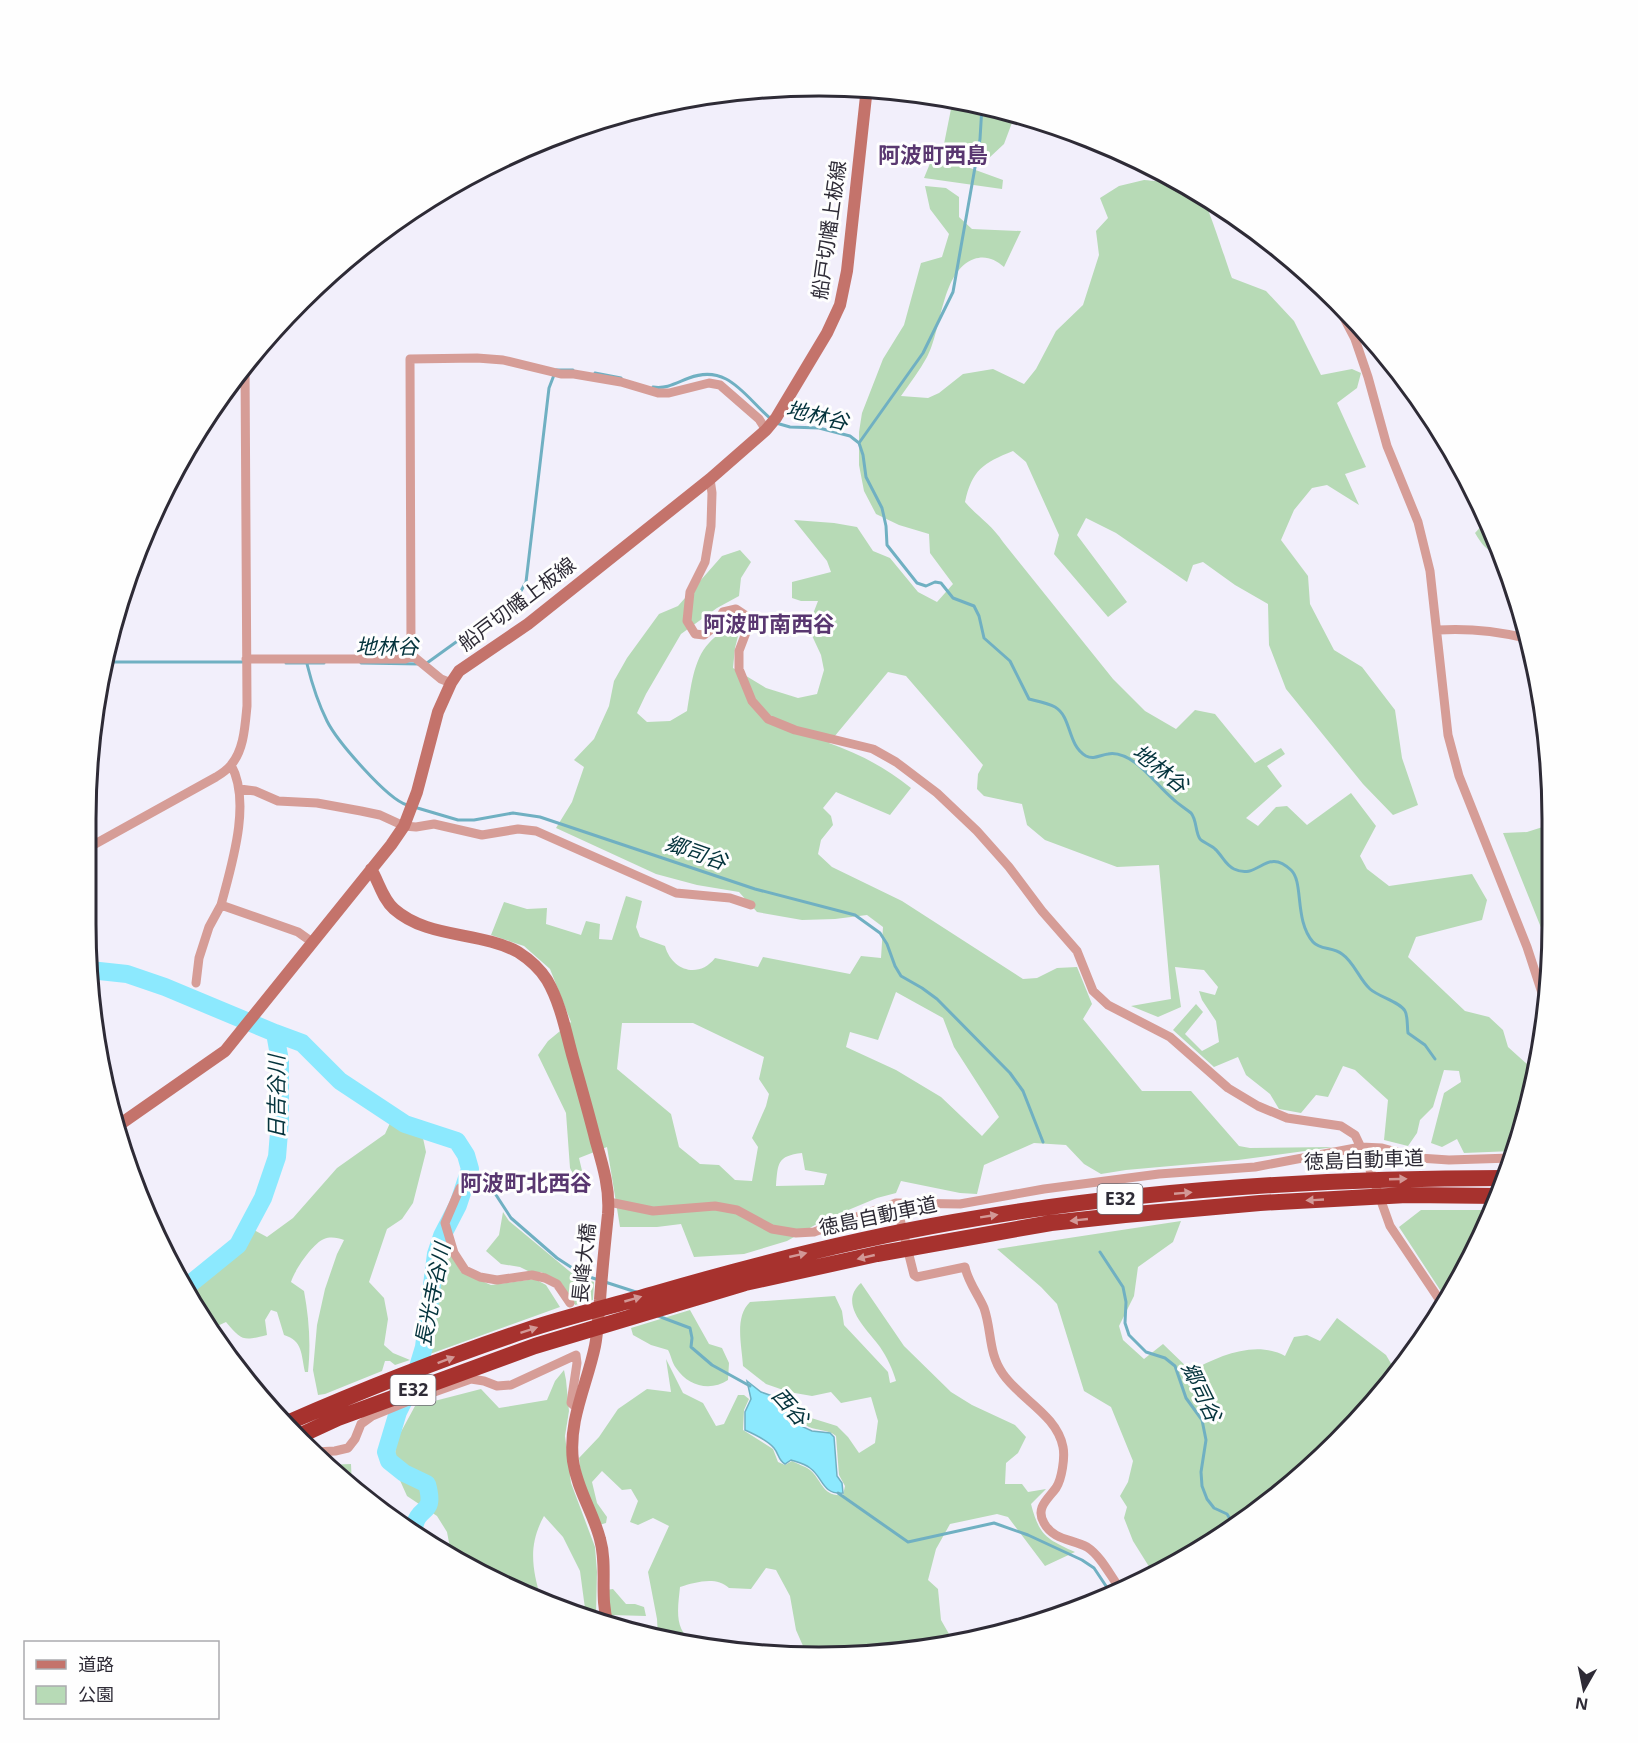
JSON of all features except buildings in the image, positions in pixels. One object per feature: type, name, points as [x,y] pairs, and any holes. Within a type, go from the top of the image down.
[{"type":"highway","name":"徳島自動車道","points":[[305,1432],[336,1411],[481,1346],[528,1329],[743,1276],[874,1237],[953,1222],[1121,1199],[1264,1185],[1403,1178],[1496,1178]]},
{"type":"highway","name":"徳島自動車道","points":[[743,1276],[1051,1223],[1260,1203],[1407,1195],[1489,1196]]},
{"type":"highway","name":"徳島自動車道","points":[[295,1421],[336,1411],[487,1363],[576,1317]]},
{"type":"main road","name":"船戸切幡上板線","points":[[124,1121],[225,1051],[391,845],[404,826],[438,712],[459,671],[528,624],[710,479],[771,425],[827,333],[840,305],[847,271],[866,98]]},
{"type":"main road","name":"長峰大橋","points":[[371,869],[385,898],[393,908],[411,920],[430,928],[495,943],[517,952],[536,966],[547,980],[557,1002],[605,1173],[609,1208],[595,1343],[572,1433],[573,1462],[581,1492],[600,1539],[606,1615]]},
{"type":"street","points":[[1349,328],[1368,377],[1387,446],[1418,522],[1430,571],[1448,735],[1459,776],[1527,947],[1539,983]]},
{"type":"street","points":[[451,683],[441,679],[413,656],[411,645],[410,359],[503,360],[561,374],[621,382],[658,393],[669,393],[709,383],[720,385],[759,419],[771,425]]},
{"type":"street","points":[[96,843],[216,777],[231,765],[240,749],[245,731],[247,706],[245,379]]},
{"type":"street","points":[[710,479],[711,526],[705,562],[690,592],[687,621],[694,634],[704,635],[715,626],[723,612],[736,609],[748,617],[747,630],[739,651],[739,669],[752,701],[768,719],[795,730],[873,749],[896,762],[937,793],[1009,867],[1042,911],[1077,951],[1093,992],[1108,1005],[1170,1037],[1228,1088],[1258,1106],[1287,1118],[1341,1126],[1355,1135],[1390,1226],[1438,1297]]},
{"type":"street","points":[[1438,630],[1473,629],[1518,636]]},
{"type":"street","points":[[246,661],[405,659],[413,656]]},
{"type":"street","points":[[196,983],[199,958],[209,927],[221,905],[239,823],[240,789],[237,775],[231,765]]},
{"type":"street","points":[[240,789],[255,791],[278,801],[317,803],[370,813],[404,826],[443,825],[482,835],[518,829],[536,831],[676,892],[730,898],[751,905]]},
{"type":"street","points":[[221,905],[298,932],[312,942]]},
{"type":"street","points":[[609,1208],[653,1212],[715,1206],[737,1210],[772,1228],[796,1233],[814,1232],[898,1207],[960,1204],[1044,1188],[1159,1174],[1255,1167],[1382,1148],[1419,1158],[1439,1160],[1503,1158]]},
{"type":"street","points":[[460,1188],[446,1228],[454,1253],[465,1270],[480,1277],[497,1280],[532,1275],[544,1278],[557,1284],[576,1317]]},
{"type":"street","points":[[898,1207],[910,1267],[917,1278],[964,1267],[984,1309],[995,1363],[1004,1376],[1058,1432],[1064,1450],[1059,1481],[1057,1487],[1043,1503],[1042,1521],[1049,1531],[1060,1538],[1086,1547],[1093,1552],[1116,1583]]},
{"type":"street","points":[[324,1451],[348,1448],[355,1439],[361,1424],[372,1416],[403,1404],[471,1379],[497,1386],[511,1385],[576,1355],[578,1363],[571,1403],[577,1408]]},
{"type":"green space","points":[[951,109],[1012,123],[1004,144],[989,158],[967,152],[963,160],[970,168],[1003,180],[1002,189],[924,178],[938,144],[944,144]]},
{"type":"green space","points":[[1144,180],[1160,182],[1209,211],[1232,278],[1266,291],[1294,321],[1321,375],[1352,369],[1361,373],[1357,388],[1337,403],[1366,467],[1345,474],[1359,505],[1327,485],[1312,488],[1294,510],[1281,540],[1308,576],[1310,604],[1334,650],[1362,667],[1395,710],[1402,758],[1418,805],[1393,815],[1363,784],[1286,689],[1269,645],[1268,604],[1235,585],[1203,562],[1193,565],[1187,582],[1116,533],[1086,518],[1077,535],[1127,602],[1108,617],[1054,554],[1059,535],[1026,462],[1013,451],[980,469],[971,482],[965,502],[994,531],[1113,679],[1145,711],[1176,729],[1195,710],[1215,714],[1255,763],[1281,748],[1285,754],[1267,766],[1282,786],[1246,818],[1258,826],[1276,807],[1287,806],[1307,825],[1351,793],[1376,826],[1360,856],[1367,869],[1389,886],[1472,874],[1487,900],[1482,920],[1416,937],[1408,957],[1465,1011],[1489,1017],[1503,1030],[1508,1047],[1528,1065],[1505,1151],[1464,1153],[1457,1139],[1442,1147],[1431,1143],[1444,1093],[1461,1082],[1459,1071],[1444,1070],[1433,1107],[1420,1120],[1417,1133],[1408,1146],[1384,1140],[1388,1100],[1355,1070],[1343,1066],[1328,1097],[1316,1095],[1301,1113],[1279,1109],[1270,1094],[1246,1075],[1238,1057],[1214,1067],[1173,1030],[1196,1004],[1203,1012],[1185,1034],[1202,1051],[1219,1042],[1216,1021],[1202,1000],[1199,991],[1215,995],[1218,987],[1204,970],[1175,967],[1181,1007],[1158,1017],[1131,1006],[1171,999],[1159,865],[1117,867],[1045,840],[1027,825],[1022,804],[984,796],[977,789],[978,774],[983,765],[906,676],[888,672],[829,743],[872,762],[911,788],[890,815],[836,792],[823,808],[831,816],[833,825],[821,840],[818,854],[832,867],[902,901],[1023,979],[1037,978],[1057,968],[1077,967],[1092,1004],[1083,1019],[1142,1091],[1191,1091],[1239,1146],[1250,1148],[1334,1147],[1238,1160],[1101,1174],[1084,1164],[1066,1145],[1034,1143],[984,1165],[977,1194],[960,1193],[901,1181],[896,1193],[877,1198],[822,1221],[787,1241],[744,1254],[694,1257],[681,1224],[657,1227],[620,1227],[607,1147],[579,1158],[584,1179],[579,1185],[570,1168],[566,1113],[538,1055],[548,1041],[571,1022],[550,969],[524,946],[491,935],[504,902],[527,909],[547,908],[546,924],[581,935],[586,921],[600,924],[599,939],[612,940],[626,896],[642,901],[636,927],[640,937],[665,946],[674,961],[687,969],[701,969],[715,958],[758,967],[763,957],[850,974],[861,956],[881,958],[883,927],[867,915],[802,920],[757,912],[739,892],[697,885],[656,874],[556,828],[572,802],[584,767],[574,760],[594,739],[609,706],[614,681],[627,658],[659,614],[678,606],[722,556],[740,550],[751,562],[741,578],[739,596],[717,608],[681,634],[637,713],[647,722],[670,721],[687,711],[699,658],[712,640],[736,622],[740,628],[733,668],[766,688],[798,698],[817,694],[824,670],[821,655],[808,627],[818,601],[801,601],[792,598],[792,582],[831,572],[827,561],[794,520],[857,527],[873,551],[890,558],[918,592],[937,602],[953,584],[930,553],[929,534],[899,525],[876,514],[864,491],[859,465],[859,432],[862,413],[883,359],[904,325],[921,263],[942,257],[949,234],[930,209],[925,186],[946,188],[959,197],[959,217],[972,229],[1021,231],[1004,267],[990,258],[982,257],[963,266],[955,276],[944,302],[932,346],[918,372],[901,396],[928,398],[939,393],[963,374],[993,369],[1024,384],[1036,369],[1056,331],[1083,305],[1099,255],[1096,231],[1108,218],[1100,198],[1119,186]],"holes":[[[896,992],[943,1018],[954,1047],[999,1117],[982,1136],[941,1097],[896,1070],[846,1047],[850,1032],[878,1040]],[[622,1023],[693,1023],[764,1057],[759,1079],[769,1094],[752,1138],[758,1147],[752,1181],[735,1180],[719,1165],[700,1164],[679,1147],[671,1114],[617,1069]],[[802,1153],[805,1170],[827,1174],[824,1185],[776,1186],[780,1162],[788,1156]]]},
{"type":"green space","points":[[1480,527],[1490,550],[1482,544],[1475,533]]},
{"type":"green space","points":[[1542,827],[1542,929],[1503,833],[1527,832]]},
{"type":"green space","points":[[390,1123],[423,1138],[426,1152],[413,1203],[402,1219],[387,1229],[369,1282],[384,1298],[388,1319],[384,1345],[393,1353],[410,1360],[395,1365],[390,1361],[385,1361],[382,1371],[318,1395],[313,1370],[317,1325],[325,1289],[344,1240],[329,1238],[320,1242],[304,1258],[291,1282],[304,1291],[309,1331],[308,1372],[305,1372],[298,1345],[284,1335],[277,1312],[271,1310],[265,1320],[267,1335],[244,1338],[226,1322],[218,1326],[194,1287],[240,1248],[252,1229],[267,1237],[293,1218],[337,1168],[385,1134]]},
{"type":"green space","points":[[1421,1210],[1483,1210],[1441,1292],[1399,1227]]},
{"type":"green space","points":[[503,1212],[509,1221],[574,1275],[594,1282],[593,1300],[575,1305],[562,1284],[553,1278],[541,1272],[530,1272],[520,1267],[501,1264],[486,1251],[499,1235]]},
{"type":"green space","points":[[1181,1221],[1173,1242],[1138,1267],[1134,1296],[1119,1326],[1123,1340],[1144,1359],[1163,1344],[1191,1371],[1225,1355],[1249,1350],[1262,1349],[1285,1356],[1294,1337],[1307,1335],[1320,1341],[1337,1318],[1386,1355],[1392,1365],[1363,1401],[1296,1468],[1221,1525],[1149,1567],[1133,1541],[1124,1518],[1127,1507],[1120,1496],[1128,1482],[1133,1461],[1111,1407],[1084,1391],[1057,1304],[997,1249]]},
{"type":"green space","points":[[446,1243],[461,1272],[491,1285],[535,1279],[546,1285],[560,1307],[430,1354],[440,1261]]},
{"type":"green space","points":[[861,1283],[904,1346],[951,1392],[972,1405],[1015,1425],[1026,1437],[1018,1453],[1006,1463],[1005,1484],[1022,1484],[1028,1492],[1046,1489],[1031,1504],[1037,1523],[1050,1539],[1075,1552],[1045,1566],[1008,1517],[997,1514],[950,1524],[936,1549],[928,1580],[938,1589],[941,1620],[949,1635],[866,1645],[803,1646],[796,1630],[790,1596],[776,1570],[766,1568],[751,1589],[729,1588],[712,1581],[680,1587],[678,1618],[685,1634],[658,1628],[648,1572],[669,1526],[653,1518],[638,1525],[630,1522],[638,1501],[631,1489],[622,1490],[602,1471],[592,1482],[597,1503],[607,1517],[606,1523],[599,1525],[581,1475],[579,1458],[599,1437],[618,1409],[647,1389],[671,1392],[666,1359],[683,1393],[703,1403],[716,1426],[724,1424],[738,1395],[744,1395],[749,1399],[744,1410],[743,1430],[773,1449],[778,1462],[785,1465],[792,1461],[806,1467],[826,1491],[843,1495],[845,1486],[839,1475],[836,1436],[805,1425],[784,1398],[808,1417],[837,1426],[859,1453],[875,1443],[878,1421],[871,1397],[841,1403],[831,1392],[812,1396],[789,1392],[766,1384],[743,1366],[740,1324],[745,1308],[750,1302],[835,1296],[842,1311],[844,1325],[888,1372],[890,1383],[896,1381],[885,1355],[862,1325],[853,1308],[854,1291]]},
{"type":"green space","points":[[690,1310],[709,1344],[722,1348],[729,1363],[728,1380],[721,1384],[707,1386],[693,1383],[676,1368],[668,1350],[651,1345],[633,1335],[631,1328]]},
{"type":"green space","points":[[564,1370],[569,1411],[565,1436],[571,1483],[595,1547],[596,1612],[585,1608],[580,1571],[563,1537],[544,1516],[536,1537],[533,1557],[539,1590],[450,1545],[447,1532],[437,1516],[407,1496],[398,1476],[395,1456],[396,1441],[415,1406],[481,1389],[499,1408],[547,1400],[555,1381]]},
{"type":"green space","points":[[351,1464],[352,1476],[342,1468],[338,1465]]},
{"type":"green space","points":[[613,1589],[626,1604],[644,1607],[646,1616],[611,1615],[606,1590]]},
{"type":"water","points":[[747,1381],[761,1392],[778,1398],[787,1405],[803,1427],[812,1431],[830,1433],[834,1437],[837,1476],[842,1483],[843,1493],[836,1493],[827,1488],[806,1465],[791,1460],[785,1464],[771,1445],[745,1430],[745,1412],[751,1399]]},
{"type":"waterway","points":[[859,443],[923,353],[953,292],[980,139],[981,115]]},
{"type":"waterway","name":"地林谷","points":[[556,370],[573,370]]},
{"type":"waterway","name":"地林谷","points":[[595,373],[621,378]]},
{"type":"waterway","name":"地林谷","points":[[427,663],[517,598],[526,582],[549,388],[554,375]]},
{"type":"waterway","name":"地林谷","points":[[653,387],[667,386],[703,375],[715,375],[744,392],[771,419]]},
{"type":"waterway","name":"地林谷","points":[[776,423],[790,427],[819,428],[850,436],[859,443],[866,477],[882,508],[887,545],[917,583],[926,586],[935,582],[941,583],[953,598],[974,606],[984,638],[1010,661],[1029,699],[1055,707],[1064,717],[1076,745],[1086,756],[1092,758],[1119,755],[1137,764],[1168,795],[1191,813],[1200,839],[1215,849],[1234,869],[1243,872],[1250,871],[1275,861],[1291,870],[1297,883],[1303,923],[1313,942],[1342,954],[1350,961],[1370,989],[1402,1008],[1407,1016],[1408,1033],[1425,1045],[1435,1059]]},
{"type":"waterway","name":"地林谷","points":[[114,662],[246,662]]},
{"type":"waterway","name":"地林谷","points":[[286,663],[324,663]]},
{"type":"waterway","name":"地林谷","points":[[361,663],[420,664]]},
{"type":"waterway","name":"郷司谷","points":[[307,664],[318,700],[332,730],[351,755],[376,781],[387,792],[407,805]]},
{"type":"waterway","name":"郷司谷","points":[[414,807],[458,820],[474,820],[513,813],[540,817],[755,889],[855,915],[880,933],[901,976],[937,999],[1010,1073],[1023,1091],[1043,1142]]},
{"type":"waterway","name":"長光寺谷川","points":[[98,971],[127,974],[165,987],[302,1043],[340,1081],[405,1124],[457,1141],[466,1155],[470,1169],[458,1205],[442,1236],[436,1254],[424,1347],[414,1380],[398,1412],[386,1452],[389,1461],[404,1473],[427,1484],[428,1506],[415,1524]]},
{"type":"waterway","name":"日吉谷川","points":[[191,1283],[238,1245],[263,1198],[277,1157],[280,1120],[280,1061],[275,1033]]},
{"type":"waterway","name":"西谷","points":[[470,1169],[485,1178],[511,1218],[557,1258],[583,1275],[599,1280]]},
{"type":"waterway","name":"郷司谷","points":[[1100,1252],[1123,1287],[1126,1302],[1125,1323],[1129,1335],[1146,1352],[1165,1358],[1175,1366],[1186,1398],[1202,1420],[1206,1440],[1201,1472],[1202,1486],[1207,1499],[1214,1508],[1227,1514],[1230,1519]]},
{"type":"waterway","name":"西谷","points":[[605,1282],[636,1292]]},
{"type":"waterway","name":"西谷","points":[[658,1316],[690,1328],[691,1347],[712,1365],[750,1386]]},
{"type":"waterway","name":"西谷","points":[[838,1493],[908,1542],[994,1523],[1028,1535],[1082,1560],[1094,1568],[1107,1587]]},
{"type":"district","name":"阿波町西島","points":[[933,155]]},
{"type":"district","name":"阿波町南西谷","points":[[769,624]]},
{"type":"district","name":"阿波町北西谷","points":[[526,1183]]}]
